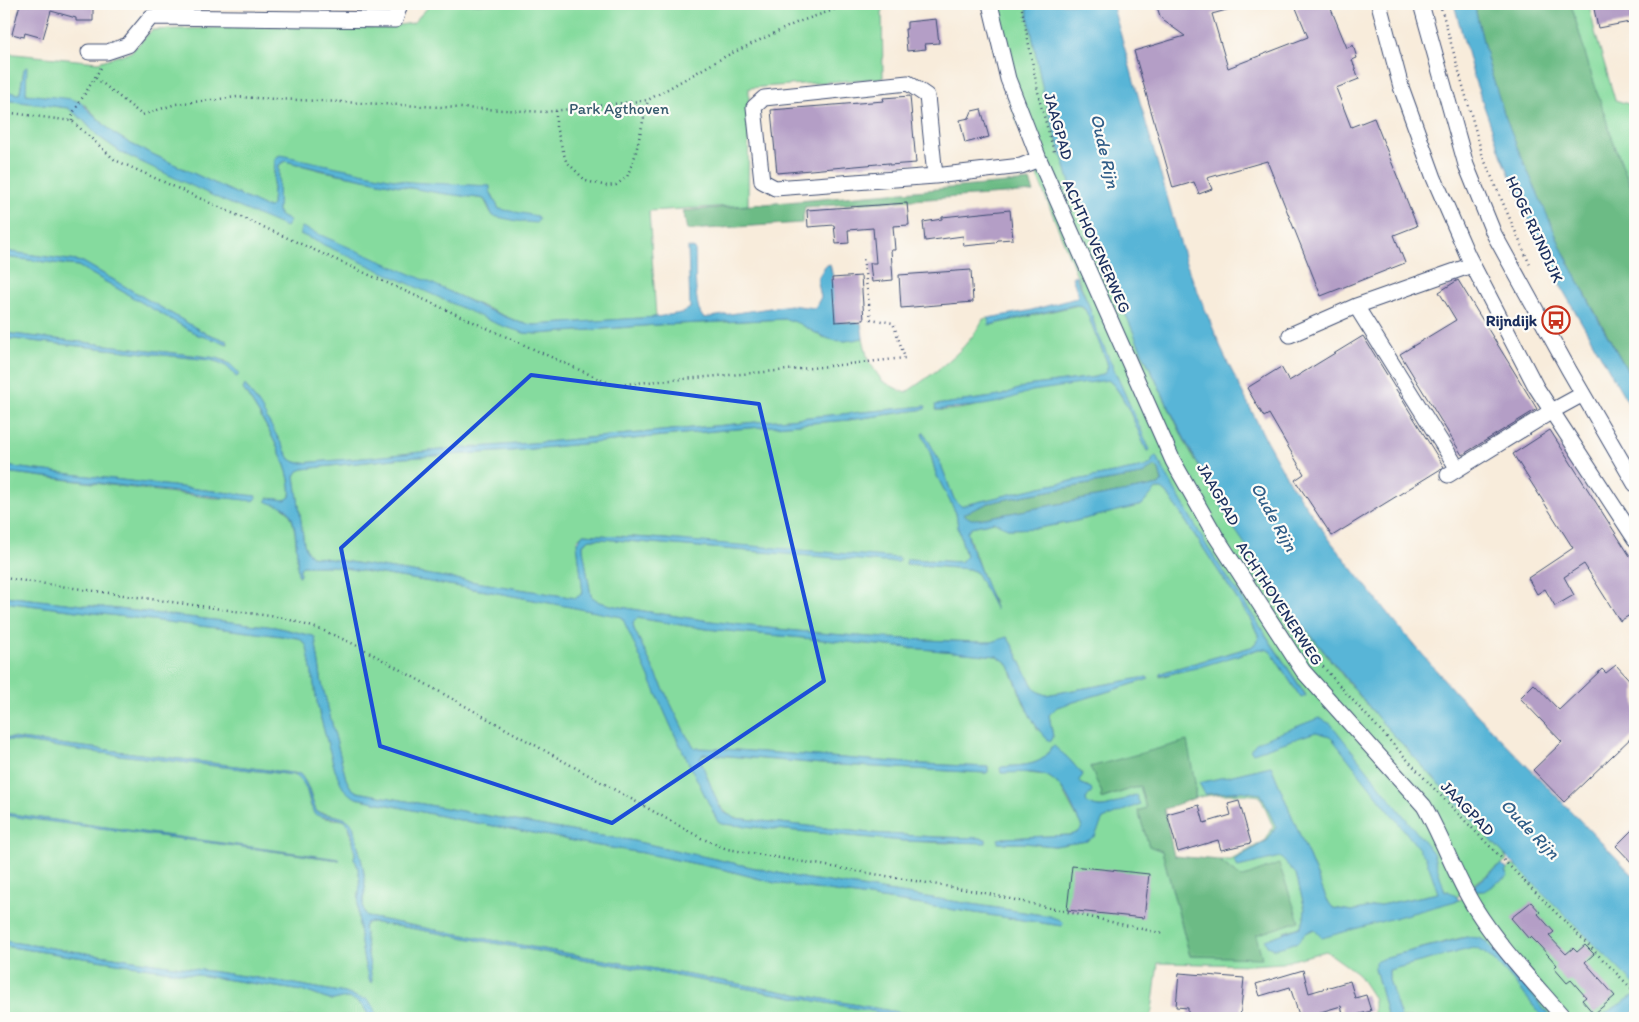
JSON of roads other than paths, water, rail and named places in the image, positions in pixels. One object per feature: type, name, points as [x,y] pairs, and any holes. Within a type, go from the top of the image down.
[{"type":"street","points":[[89,52],[107,52],[128,45],[151,17],[395,20],[400,4]]},
{"type":"street","name":"ACHTHOVENERWEG","points":[[990,4],[1008,79],[1039,159],[1173,461],[1215,535],[1303,672],[1424,806],[1438,830],[1466,893],[1487,927],[1564,1018]]},
{"type":"street","points":[[1380,4],[1404,96],[1434,178],[1472,265],[1532,379],[1635,539]]},
{"type":"street","points":[[1421,4],[1466,165],[1490,226],[1635,484]]},
{"type":"street","points":[[935,176],[927,96],[908,83],[764,98],[754,107],[762,181],[775,188],[935,176],[1021,166],[1039,159]]},
{"type":"street","points":[[1290,336],[1356,306],[1472,265]]},
{"type":"street","points":[[1356,306],[1453,472],[1583,394]]},
{"type":"water","name":"Oude Rijn","points":[[1026,4],[1112,4],[1186,263],[1224,355],[1266,440],[1290,483],[1332,543],[1392,619],[1454,691],[1635,877],[1635,985],[1504,854],[1379,719],[1284,602],[1232,525],[1187,444],[1143,354],[1074,196],[1045,101]]},
{"type":"water","points":[[1454,4],[1474,4],[1489,66],[1518,149],[1562,249],[1598,319],[1635,384],[1635,415],[1564,292],[1540,245],[1502,157],[1474,78]]},
{"type":"water","points":[[27,66],[26,94],[71,99],[80,102],[113,133],[131,144],[265,207],[272,205],[275,159],[280,155],[408,182],[490,186],[490,191],[499,209],[537,216],[539,220],[536,223],[493,216],[484,199],[381,182],[285,161],[279,165],[278,211],[280,216],[290,221],[286,227],[224,201],[122,153],[98,136],[82,119],[68,108],[4,100],[4,91],[19,94],[24,69]]},
{"type":"water","points":[[302,227],[486,309],[521,323],[534,325],[656,317],[682,313],[690,308],[688,247],[695,249],[698,306],[704,318],[790,305],[815,308],[821,297],[818,278],[825,266],[830,264],[833,278],[835,322],[861,323],[863,338],[848,341],[834,340],[786,319],[656,325],[538,334],[524,333],[497,324],[300,234]]},
{"type":"water","points":[[4,251],[83,262],[203,332],[227,341],[228,344],[198,335],[78,266],[4,257]]},
{"type":"water","points":[[1075,275],[1088,303],[1096,329],[1150,450],[1147,451],[1120,393],[1108,380],[1032,391],[1000,402],[983,405],[936,410],[935,405],[1000,396],[1026,386],[1095,377],[1105,373],[1108,367],[1107,362],[1086,311],[1082,306],[1075,305],[989,325],[988,318],[1028,311],[1076,298],[1078,294],[1072,277]]},
{"type":"water","points":[[4,333],[217,358],[230,364],[239,373],[236,377],[225,366],[210,360],[4,338]]},
{"type":"water","points":[[245,385],[260,406],[290,459],[301,463],[926,406],[925,409],[849,420],[511,451],[403,458],[303,469],[298,471],[295,476],[304,544],[311,556],[576,598],[583,593],[577,543],[583,534],[899,558],[899,562],[883,562],[602,539],[590,539],[583,544],[591,596],[599,602],[615,606],[753,626],[845,635],[983,642],[992,642],[1007,637],[1035,689],[1046,695],[1147,677],[1149,679],[1057,707],[1049,715],[1053,737],[1049,741],[1041,733],[1030,715],[1009,666],[997,656],[706,629],[637,618],[633,623],[634,629],[686,735],[695,748],[988,767],[988,772],[986,773],[822,764],[707,754],[703,754],[700,759],[719,806],[725,813],[735,818],[870,833],[980,838],[986,839],[986,843],[904,841],[722,824],[718,822],[674,733],[622,617],[492,592],[332,566],[303,566],[300,568],[300,575],[298,576],[293,520],[285,508],[266,501],[268,498],[285,500],[290,497],[287,472],[274,441],[243,389]]},
{"type":"water","points":[[924,432],[940,462],[954,499],[961,506],[1040,487],[1144,467],[1151,464],[1156,456],[1208,548],[1306,696],[1301,698],[1271,652],[1266,649],[1259,649],[1196,668],[1160,676],[1160,674],[1167,671],[1251,647],[1259,637],[1252,622],[1167,493],[1162,489],[1156,489],[1142,505],[1072,522],[1038,528],[1010,529],[994,522],[971,527],[967,532],[970,544],[996,610],[976,572],[969,569],[906,564],[907,559],[961,562],[966,556],[956,513],[936,474],[930,452],[922,434]],"holes":[[[1155,466],[1159,470],[1162,481],[1159,485],[979,519],[971,519],[963,514],[989,503],[1141,475]]]},
{"type":"water","points":[[4,466],[256,496],[256,498],[253,501],[4,472]]},
{"type":"water","points":[[4,596],[275,627],[315,637],[322,684],[346,779],[351,788],[357,792],[629,840],[796,877],[1049,916],[1063,923],[1062,926],[775,883],[726,870],[643,853],[455,819],[356,798],[343,788],[335,770],[319,712],[307,647],[298,638],[4,602]]},
{"type":"water","points":[[1319,718],[1331,724],[1433,853],[1445,892],[1448,891],[1459,900],[1322,938],[1314,929],[1304,934],[1298,942],[1274,949],[1267,946],[1265,940],[1300,927],[1304,919],[1305,909],[1296,874],[1280,857],[1238,867],[1234,860],[1268,840],[1276,827],[1261,794],[1242,791],[1205,794],[1199,783],[1271,766],[1327,900],[1333,908],[1352,911],[1438,893],[1426,858],[1330,736],[1316,732],[1253,753],[1250,750],[1257,742]]},
{"type":"water","points":[[4,737],[300,774],[306,783],[317,812],[341,817],[353,825],[365,879],[363,908],[368,917],[931,1018],[910,1018],[370,922],[366,923],[364,928],[371,983],[366,968],[359,924],[359,870],[354,858],[351,830],[349,825],[343,820],[314,814],[303,782],[299,778],[294,775],[93,752],[4,739]]},
{"type":"water","points":[[1054,746],[1083,775],[1079,780],[1081,784],[1091,788],[1092,791],[1086,799],[1087,803],[1106,807],[1136,795],[1140,804],[1103,819],[1095,836],[1087,841],[1054,846],[998,843],[998,839],[1003,838],[1071,835],[1081,829],[1082,827],[1067,797],[1051,778],[1034,773],[1001,773],[1000,768],[1002,767],[1037,762],[1048,754],[1051,747]]},
{"type":"water","points":[[4,813],[340,860],[23,818],[4,815]]},
{"type":"water","points":[[1502,864],[1507,869],[1505,871],[1508,876],[1484,891],[1476,891],[1474,886]]},
{"type":"water","points":[[1467,937],[1479,938],[1485,941],[1551,1018],[1543,1018],[1500,967],[1481,951],[1473,948],[1389,970],[1389,980],[1401,1018],[1388,1018],[1375,962],[1387,957]]},
{"type":"water","points":[[4,941],[284,982],[345,993],[367,999],[374,1008],[377,1018],[370,1018],[365,1010],[352,999],[330,1000],[303,991],[4,946]]},
{"type":"water","points":[[1633,996],[1635,997],[1635,1011],[1624,1018],[1598,1018]]},
{"type":"place","name":"Rijndijk","points":[[1556,320]]},
{"type":"park label","name":"Park Agthoven","points":[[619,108]]}]
